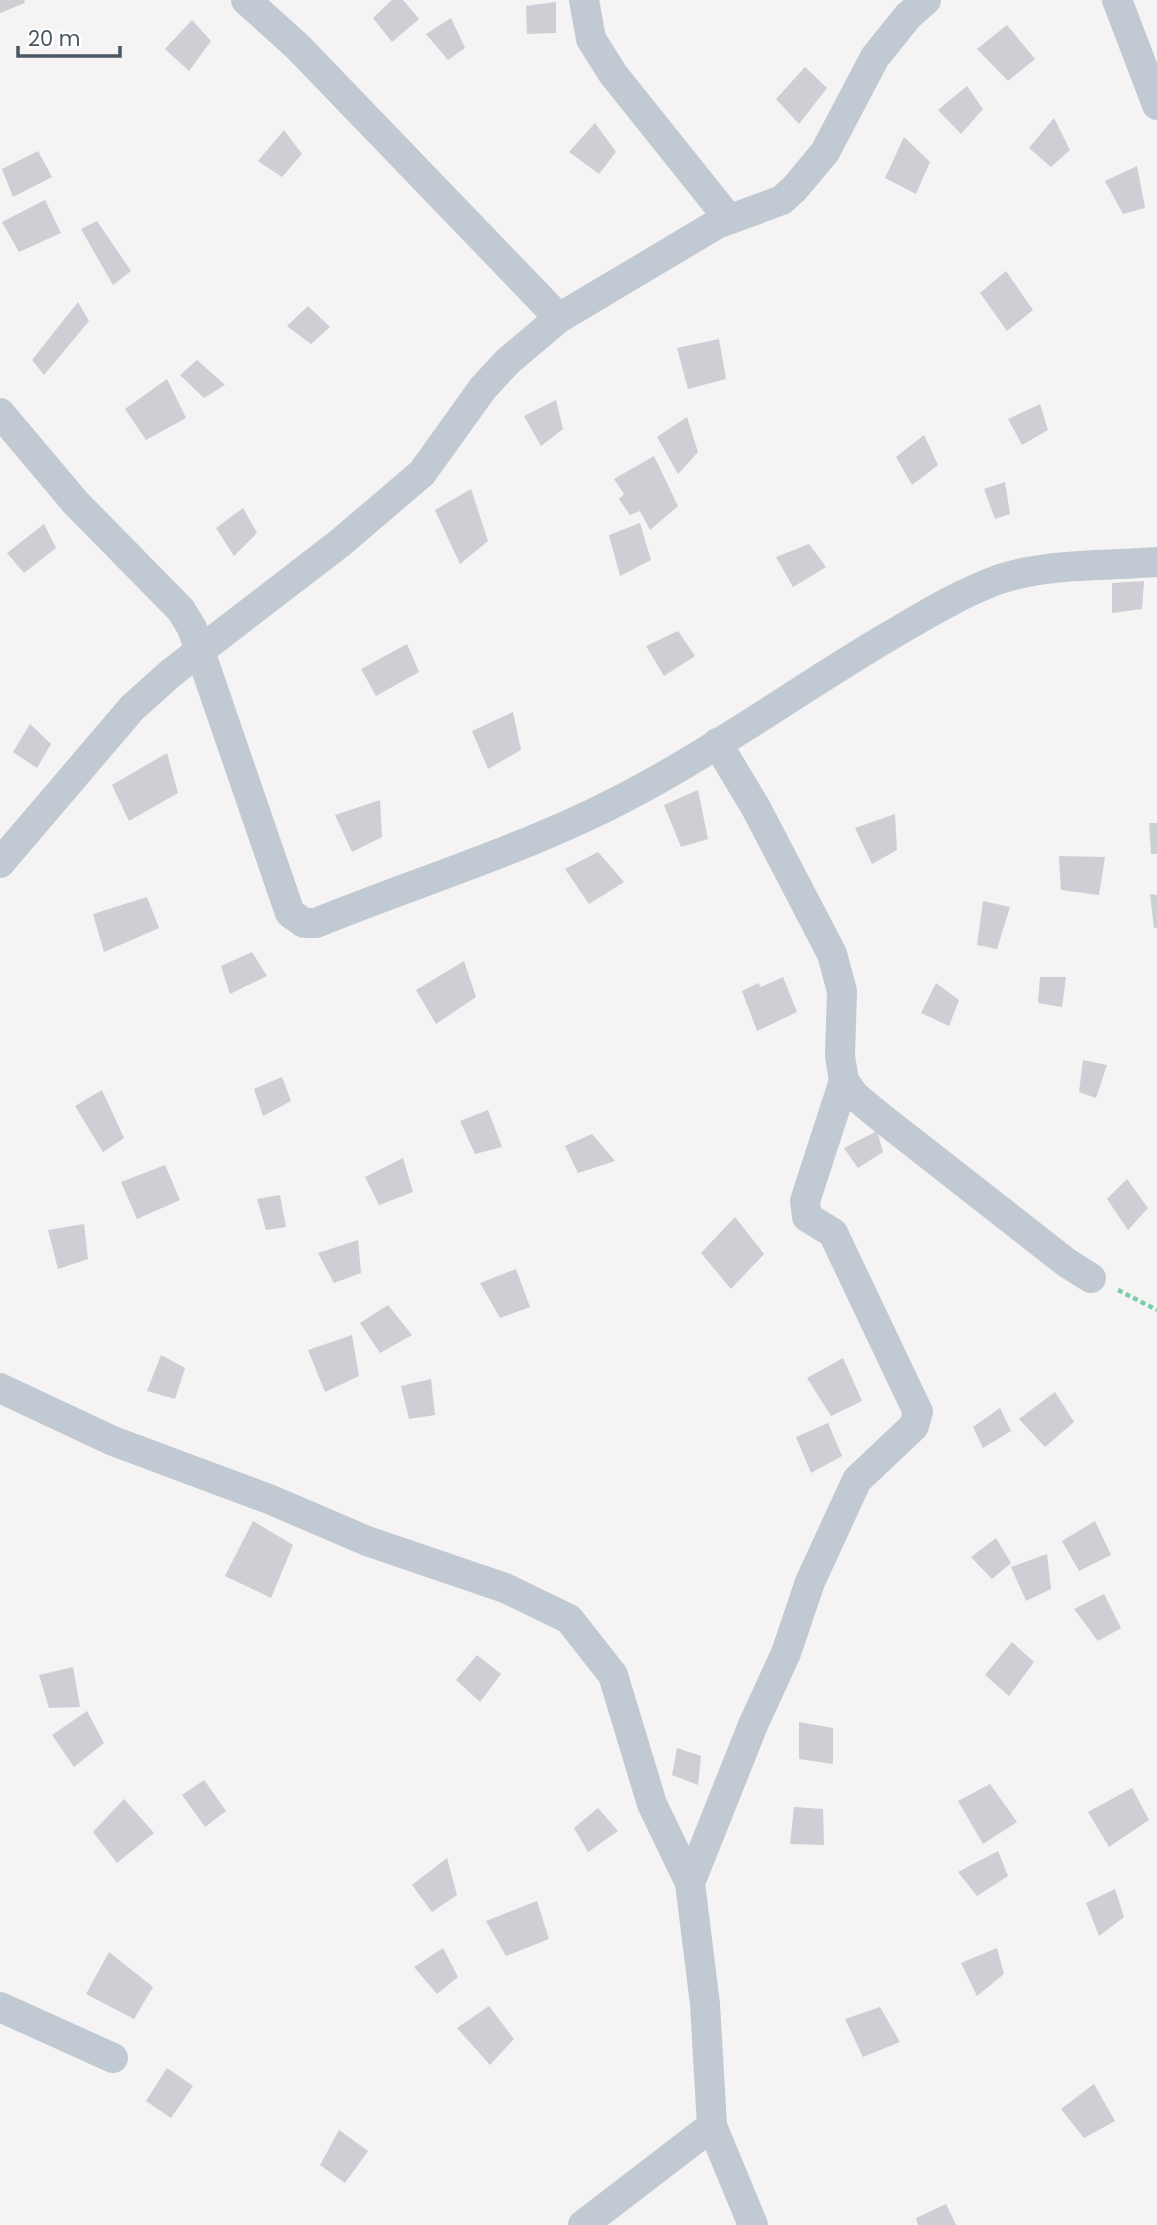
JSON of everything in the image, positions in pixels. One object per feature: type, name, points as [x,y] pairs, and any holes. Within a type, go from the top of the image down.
[{"type":"street","points":[[246,0],[298,47],[559,318]]},
{"type":"street","points":[[584,0],[591,39],[613,74],[729,219]]},
{"type":"street","points":[[0,863],[132,708],[340,543],[422,472],[483,388],[508,361],[559,318],[729,219],[782,200],[795,188],[825,152],[875,57],[908,16],[926,0]]},
{"type":"street","points":[[1117,0],[1157,105]]},
{"type":"street","points":[[0,413],[75,502],[181,610],[202,650],[268,854],[290,913],[304,923],[316,923],[412,888],[568,825],[649,785],[843,663],[955,597],[1001,579],[1047,569],[1157,562]]},
{"type":"street","points":[[690,1883],[753,1725],[786,1653],[810,1582],[857,1480],[914,1426],[918,1412],[833,1233],[807,1217],[805,1201],[844,1081],[840,1056],[842,991],[832,954],[756,808],[717,743]]},
{"type":"street","points":[[844,1081],[855,1096],[883,1119],[1067,1263],[1091,1278]]},
{"type":"street","points":[[0,1388],[113,1441],[269,1499],[367,1541],[505,1588],[569,1619],[613,1675],[652,1804],[690,1883],[705,2004],[712,2126],[753,2225]]},
{"type":"street","points":[[0,2007],[113,2058]]},
{"type":"street","points":[[583,2225],[712,2126]]},
{"type":"path","points":[[1091,1278],[1150,1303],[1157,1310]]},
{"type":"building","points":[[0,0],[24,0],[25,3],[0,13]]},
{"type":"building","points":[[392,0],[403,0],[419,19],[392,42],[373,18]]},
{"type":"building","points":[[556,2],[556,33],[527,34],[526,6]]},
{"type":"building","points":[[451,18],[465,48],[448,60],[426,34]]},
{"type":"building","points":[[192,20],[211,41],[189,71],[165,49]]},
{"type":"building","points":[[1007,25],[1035,59],[1008,81],[977,49]]},
{"type":"building","points":[[805,67],[827,88],[799,124],[776,99]]},
{"type":"building","points":[[967,86],[983,109],[961,134],[938,110]]},
{"type":"building","points":[[1054,118],[1070,150],[1051,167],[1029,148]]},
{"type":"building","points":[[595,123],[616,152],[599,174],[569,152]]},
{"type":"building","points":[[284,130],[302,154],[282,177],[258,161]]},
{"type":"building","points":[[904,137],[930,162],[916,194],[885,178]]},
{"type":"building","points":[[38,151],[52,177],[13,197],[2,169]]},
{"type":"building","points":[[1137,166],[1145,208],[1123,214],[1105,181]]},
{"type":"building","points":[[45,200],[61,233],[19,252],[2,222]]},
{"type":"building","points":[[97,221],[131,271],[113,285],[81,229]]},
{"type":"building","points":[[1006,271],[1033,310],[1007,331],[980,293]]},
{"type":"building","points":[[78,302],[89,321],[44,375],[32,360]]},
{"type":"building","points":[[308,306],[330,327],[311,344],[287,326]]},
{"type":"building","points":[[719,339],[726,379],[688,389],[677,348]]},
{"type":"building","points":[[197,360],[225,385],[204,398],[180,375]]},
{"type":"building","points":[[167,379],[186,418],[146,440],[125,409]]},
{"type":"building","points":[[556,400],[563,429],[541,446],[524,416]]},
{"type":"building","points":[[1040,404],[1048,430],[1022,445],[1008,419]]},
{"type":"building","points":[[687,417],[698,452],[678,474],[657,437]]},
{"type":"building","points":[[924,435],[938,465],[912,485],[896,457]]},
{"type":"building","points":[[654,456],[678,506],[650,530],[640,511],[630,515],[619,499],[624,494],[614,479]]},
{"type":"building","points":[[1005,482],[1010,514],[995,519],[984,489]]},
{"type":"building","points":[[471,489],[488,541],[460,564],[435,510]]},
{"type":"building","points":[[243,508],[257,533],[234,556],[216,528]]},
{"type":"building","points":[[640,523],[651,560],[620,576],[609,535]]},
{"type":"building","points":[[44,524],[56,548],[24,573],[7,553]]},
{"type":"building","points":[[809,544],[826,567],[793,587],[776,557]]},
{"type":"building","points":[[1144,581],[1142,609],[1112,613],[1112,583]]},
{"type":"building","points":[[678,631],[695,656],[664,676],[646,646]]},
{"type":"building","points":[[407,644],[419,672],[376,696],[361,669]]},
{"type":"building","points":[[513,712],[521,750],[488,769],[472,731]]},
{"type":"building","points":[[30,724],[51,744],[37,768],[13,752]]},
{"type":"building","points":[[167,753],[178,793],[129,821],[112,785]]},
{"type":"building","points":[[698,790],[708,839],[681,847],[664,805]]},
{"type":"building","points":[[380,800],[382,837],[352,852],[335,815]]},
{"type":"building","points":[[895,814],[897,850],[872,864],[855,828]]},
{"type":"building","points":[[1149,823],[1157,823],[1157,854],[1151,854]]},
{"type":"building","points":[[598,852],[624,882],[589,904],[565,869]]},
{"type":"building","points":[[1059,856],[1105,857],[1099,895],[1061,890]]},
{"type":"building","points":[[1150,894],[1157,895],[1157,928],[1154,928]]},
{"type":"building","points":[[147,897],[159,928],[104,952],[93,914]]},
{"type":"building","points":[[983,901],[1010,907],[997,949],[977,945]]},
{"type":"building","points":[[252,952],[267,976],[230,994],[221,966]]},
{"type":"building","points":[[464,961],[476,997],[436,1024],[416,990]]},
{"type":"building","points":[[783,977],[797,1012],[757,1031],[742,991],[758,983],[761,987]]},
{"type":"building","points":[[1040,977],[1066,977],[1062,1007],[1038,1003]]},
{"type":"building","points":[[936,983],[959,1000],[949,1026],[921,1013]]},
{"type":"building","points":[[1083,1060],[1107,1065],[1096,1098],[1079,1092]]},
{"type":"building","points":[[282,1077],[291,1101],[263,1116],[254,1089]]},
{"type":"building","points":[[102,1090],[124,1138],[103,1152],[75,1106]]},
{"type":"building","points":[[488,1110],[502,1147],[475,1154],[460,1121]]},
{"type":"building","points":[[877,1131],[883,1152],[858,1168],[844,1148]]},
{"type":"building","points":[[592,1134],[615,1161],[578,1173],[565,1146]]},
{"type":"building","points":[[403,1158],[413,1192],[379,1205],[365,1177]]},
{"type":"building","points":[[165,1165],[180,1200],[137,1219],[121,1182]]},
{"type":"building","points":[[1127,1179],[1148,1208],[1128,1230],[1107,1199]]},
{"type":"building","points":[[280,1195],[286,1227],[266,1230],[257,1199]]},
{"type":"building","points":[[735,1217],[764,1254],[731,1289],[701,1253]]},
{"type":"building","points":[[84,1224],[88,1259],[58,1269],[48,1230]]},
{"type":"building","points":[[358,1240],[361,1273],[334,1283],[318,1253]]},
{"type":"building","points":[[516,1269],[530,1307],[500,1318],[480,1283]]},
{"type":"building","points":[[388,1305],[412,1335],[380,1353],[360,1323]]},
{"type":"building","points":[[352,1335],[359,1376],[325,1392],[308,1350]]},
{"type":"building","points":[[161,1355],[185,1368],[175,1399],[147,1391]]},
{"type":"building","points":[[843,1358],[862,1401],[831,1416],[807,1378]]},
{"type":"building","points":[[431,1379],[435,1415],[409,1419],[401,1386]]},
{"type":"building","points":[[1055,1392],[1074,1422],[1045,1447],[1019,1419]]},
{"type":"building","points":[[1000,1408],[1011,1431],[983,1448],[973,1427]]},
{"type":"building","points":[[828,1423],[842,1456],[811,1473],[796,1437]]},
{"type":"building","points":[[253,1521],[293,1545],[271,1598],[225,1576]]},
{"type":"building","points":[[1095,1521],[1111,1555],[1079,1571],[1062,1541]]},
{"type":"building","points":[[996,1538],[1011,1563],[992,1579],[971,1557]]},
{"type":"building","points":[[1047,1554],[1051,1589],[1026,1601],[1011,1567]]},
{"type":"building","points":[[1104,1594],[1121,1628],[1098,1641],[1074,1609]]},
{"type":"building","points":[[1012,1642],[1034,1662],[1009,1696],[985,1675]]},
{"type":"building","points":[[477,1655],[501,1674],[480,1702],[456,1680]]},
{"type":"building","points":[[73,1667],[80,1707],[49,1708],[39,1675]]},
{"type":"building","points":[[87,1711],[104,1743],[74,1767],[52,1735]]},
{"type":"building","points":[[799,1722],[833,1728],[833,1764],[799,1759]]},
{"type":"building","points":[[677,1748],[701,1756],[698,1785],[672,1775]]},
{"type":"building","points":[[204,1780],[226,1811],[205,1827],[182,1795]]},
{"type":"building","points":[[990,1784],[1017,1822],[983,1844],[958,1801]]},
{"type":"building","points":[[1132,1788],[1149,1820],[1109,1847],[1088,1812]]},
{"type":"building","points":[[124,1799],[154,1833],[117,1863],[93,1832]]},
{"type":"building","points":[[794,1807],[823,1809],[824,1845],[790,1844]]},
{"type":"building","points":[[598,1808],[618,1831],[588,1852],[574,1828]]},
{"type":"building","points":[[998,1851],[1008,1876],[977,1896],[958,1872]]},
{"type":"building","points":[[447,1858],[457,1895],[432,1912],[412,1885]]},
{"type":"building","points":[[1115,1889],[1124,1917],[1099,1936],[1086,1903]]},
{"type":"building","points":[[537,1901],[549,1939],[506,1956],[486,1921]]},
{"type":"building","points":[[443,1948],[458,1977],[437,1994],[414,1967]]},
{"type":"building","points":[[997,1948],[1004,1974],[977,1996],[961,1963]]},
{"type":"building","points":[[109,1952],[153,1987],[134,2019],[86,1994]]},
{"type":"building","points":[[489,2006],[514,2039],[490,2065],[457,2028]]},
{"type":"building","points":[[880,2007],[900,2042],[863,2057],[845,2019]]},
{"type":"building","points":[[167,2068],[193,2086],[171,2118],[146,2101]]},
{"type":"building","points":[[1094,2084],[1115,2121],[1084,2138],[1061,2109]]},
{"type":"building","points":[[339,2130],[368,2151],[345,2183],[320,2165]]},
{"type":"building","points":[[946,2204],[956,2225],[918,2225],[916,2218]]}]
